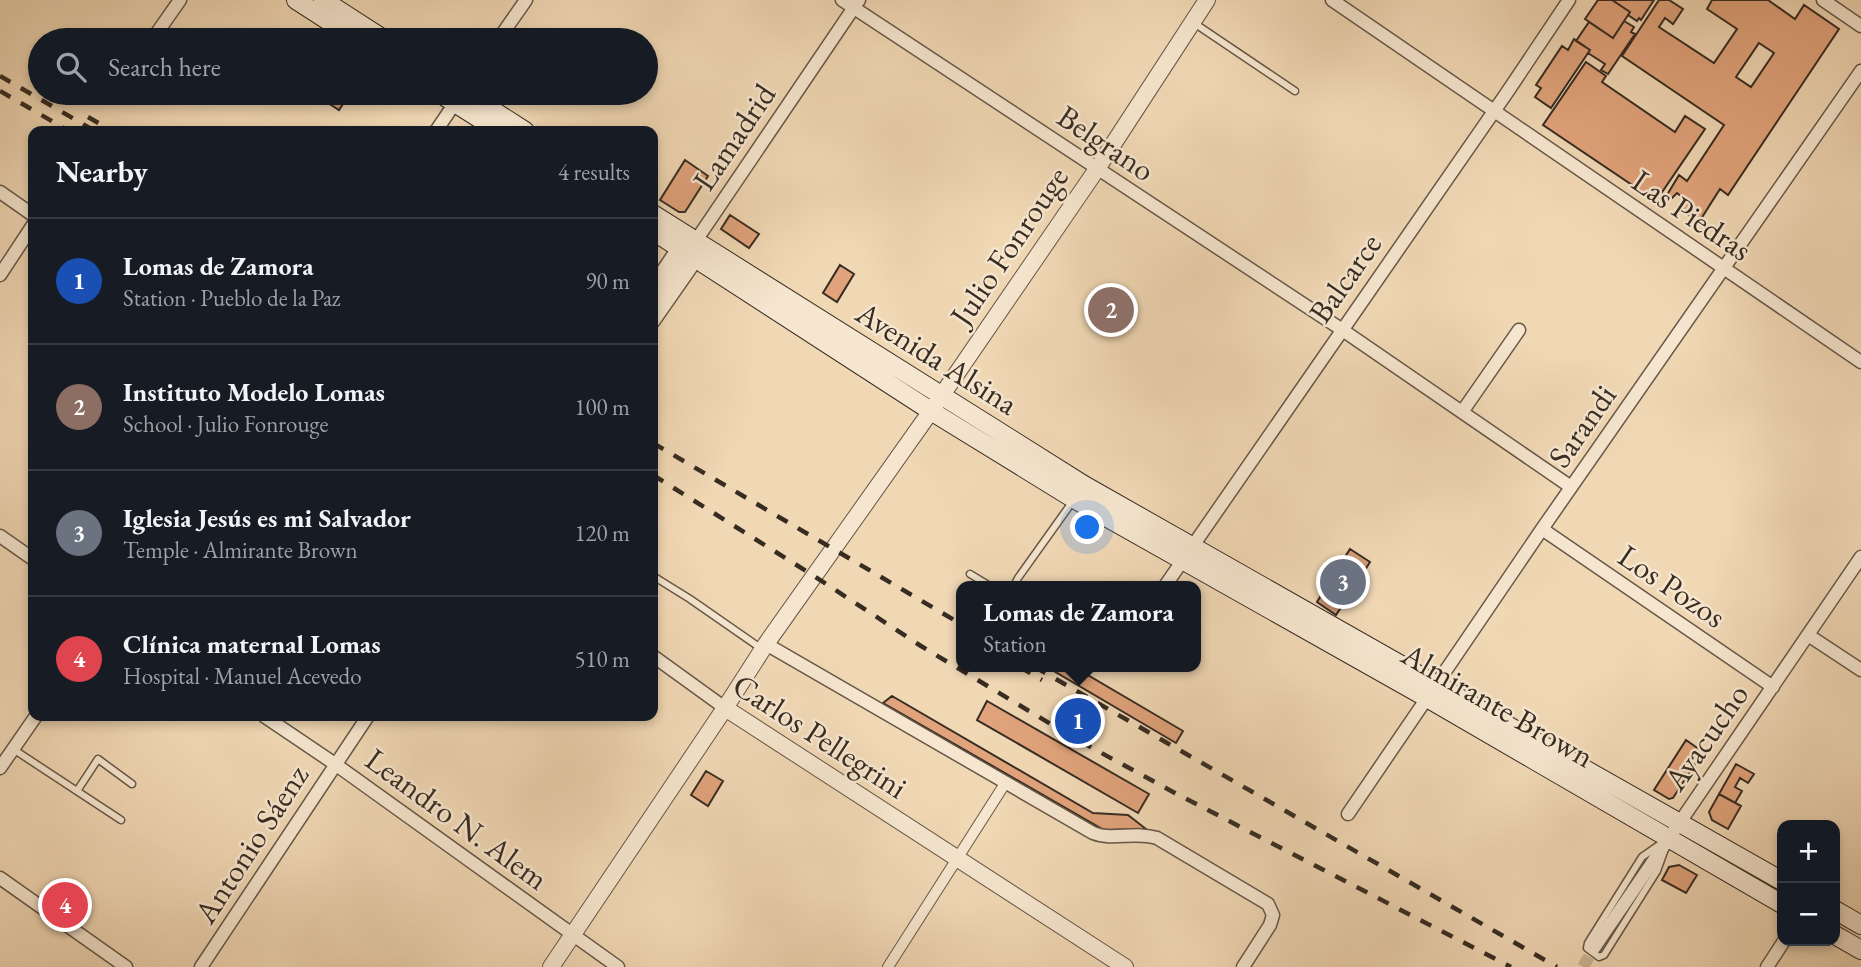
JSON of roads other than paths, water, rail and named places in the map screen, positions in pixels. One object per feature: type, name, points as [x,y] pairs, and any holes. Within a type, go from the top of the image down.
[{"type":"main road","points":[[296,0],[339,28]]},
{"type":"main road","points":[[323,0],[366,28]]},
{"type":"main road","points":[[471,105],[494,126]]},
{"type":"main road","points":[[477,105],[516,126]]},
{"type":"main road","name":"Avenida Alsina","points":[[658,219],[690,250]]},
{"type":"main road","name":"Avenida Alsina","points":[[658,234],[690,250],[1079,492],[1187,554]]},
{"type":"main road","name":"Almirante Brown","points":[[1187,554],[1674,831],[1777,901]]},
{"type":"main road","name":"Almirante Brown","points":[[1674,831],[1777,879]]},
{"type":"main road","points":[[1840,913],[1861,925]]},
{"type":"main road","points":[[1840,938],[1861,950]]},
{"type":"street","points":[[160,28],[180,0]]},
{"type":"street","points":[[506,28],[526,0]]},
{"type":"street","name":"Belgrano","points":[[842,0],[857,4],[1097,169],[1341,329]]},
{"type":"street","name":"Julio Fonrouge","points":[[551,967],[765,647],[1097,169],[1207,0]]},
{"type":"street","name":"Las Piedras","points":[[1332,0],[1861,362]]},
{"type":"street","name":"Balcarce","points":[[1168,581],[1569,0]]},
{"type":"street","points":[[1823,0],[1861,26]]},
{"type":"street","name":"Lamadrid","points":[[658,297],[857,4]]},
{"type":"street","name":"Sarandi","points":[[1348,814],[1542,529],[1861,71]]},
{"type":"street","points":[[440,126],[455,105]]},
{"type":"street","points":[[0,192],[28,212]]},
{"type":"street","points":[[0,275],[28,233]]},
{"type":"street","name":"Lamadrid","points":[[658,280],[690,250]]},
{"type":"street","name":"Lamadrid","points":[[658,312],[690,250]]},
{"type":"street","points":[[1341,329],[1571,487]]},
{"type":"street","points":[[1462,412],[1519,330]]},
{"type":"street","name":"Los Pozos","points":[[1542,529],[1773,687]]},
{"type":"street","points":[[0,536],[28,556]]},
{"type":"street","name":"Ayacucho","points":[[1594,948],[1861,557]]},
{"type":"street","points":[[1808,635],[1861,670]]},
{"type":"street","points":[[765,647],[1101,836],[1143,834],[1157,838],[1268,904],[1273,915],[1270,925],[1243,967]]},
{"type":"street","name":"Carlos Pellegrini","points":[[658,660],[725,708],[1125,967]]},
{"type":"street","points":[[0,768],[33,721]]},
{"type":"street","name":"Leandro N. Alem","points":[[271,721],[618,967]]},
{"type":"street","name":"Antonio Sáenz","points":[[201,967],[365,721]]},
{"type":"street","points":[[888,967],[1006,782]]},
{"type":"street","points":[[0,878],[126,967]]},
{"type":"street","points":[[1767,967],[1781,946]]},
{"type":"lane","points":[[1192,22],[1295,91]]},
{"type":"lane","points":[[1016,581],[1079,492]]},
{"type":"lane","points":[[970,574],[982,581]]},
{"type":"lane","points":[[658,579],[765,647]]},
{"type":"lane","points":[[13,750],[121,820]]},
{"type":"lane","points":[[76,792],[98,759],[132,784]]},
{"type":"lane","points":[[1674,831],[1657,871],[1604,955],[1599,957],[1593,954],[1587,948],[1588,943],[1642,857],[1674,831]]},
{"type":"tunnel","points":[[1583,967],[1594,948]]},
{"type":"railway","points":[[0,76],[28,92]]},
{"type":"railway","points":[[0,91],[60,126]]},
{"type":"railway","points":[[50,105],[86,126]]},
{"type":"railway","points":[[88,117],[103,126]]},
{"type":"railway","points":[[658,446],[956,621]]},
{"type":"railway","points":[[658,478],[956,667]]},
{"type":"railway","points":[[964,672],[1074,738],[1173,792],[1511,967]]},
{"type":"railway","points":[[1028,672],[1042,680]]},
{"type":"railway","points":[[1044,672],[1557,967]]},
{"type":"place","name":"Instituto Modelo Lomas","points":[[1111,310]]},
{"type":"place","name":"Iglesia Jesús es mi Salvador","points":[[1343,582]]},
{"type":"place","name":"Lomas de Zamora","points":[[1078,721]]},
{"type":"place","name":"Clínica maternal Lomas","points":[[65,905]]}]
